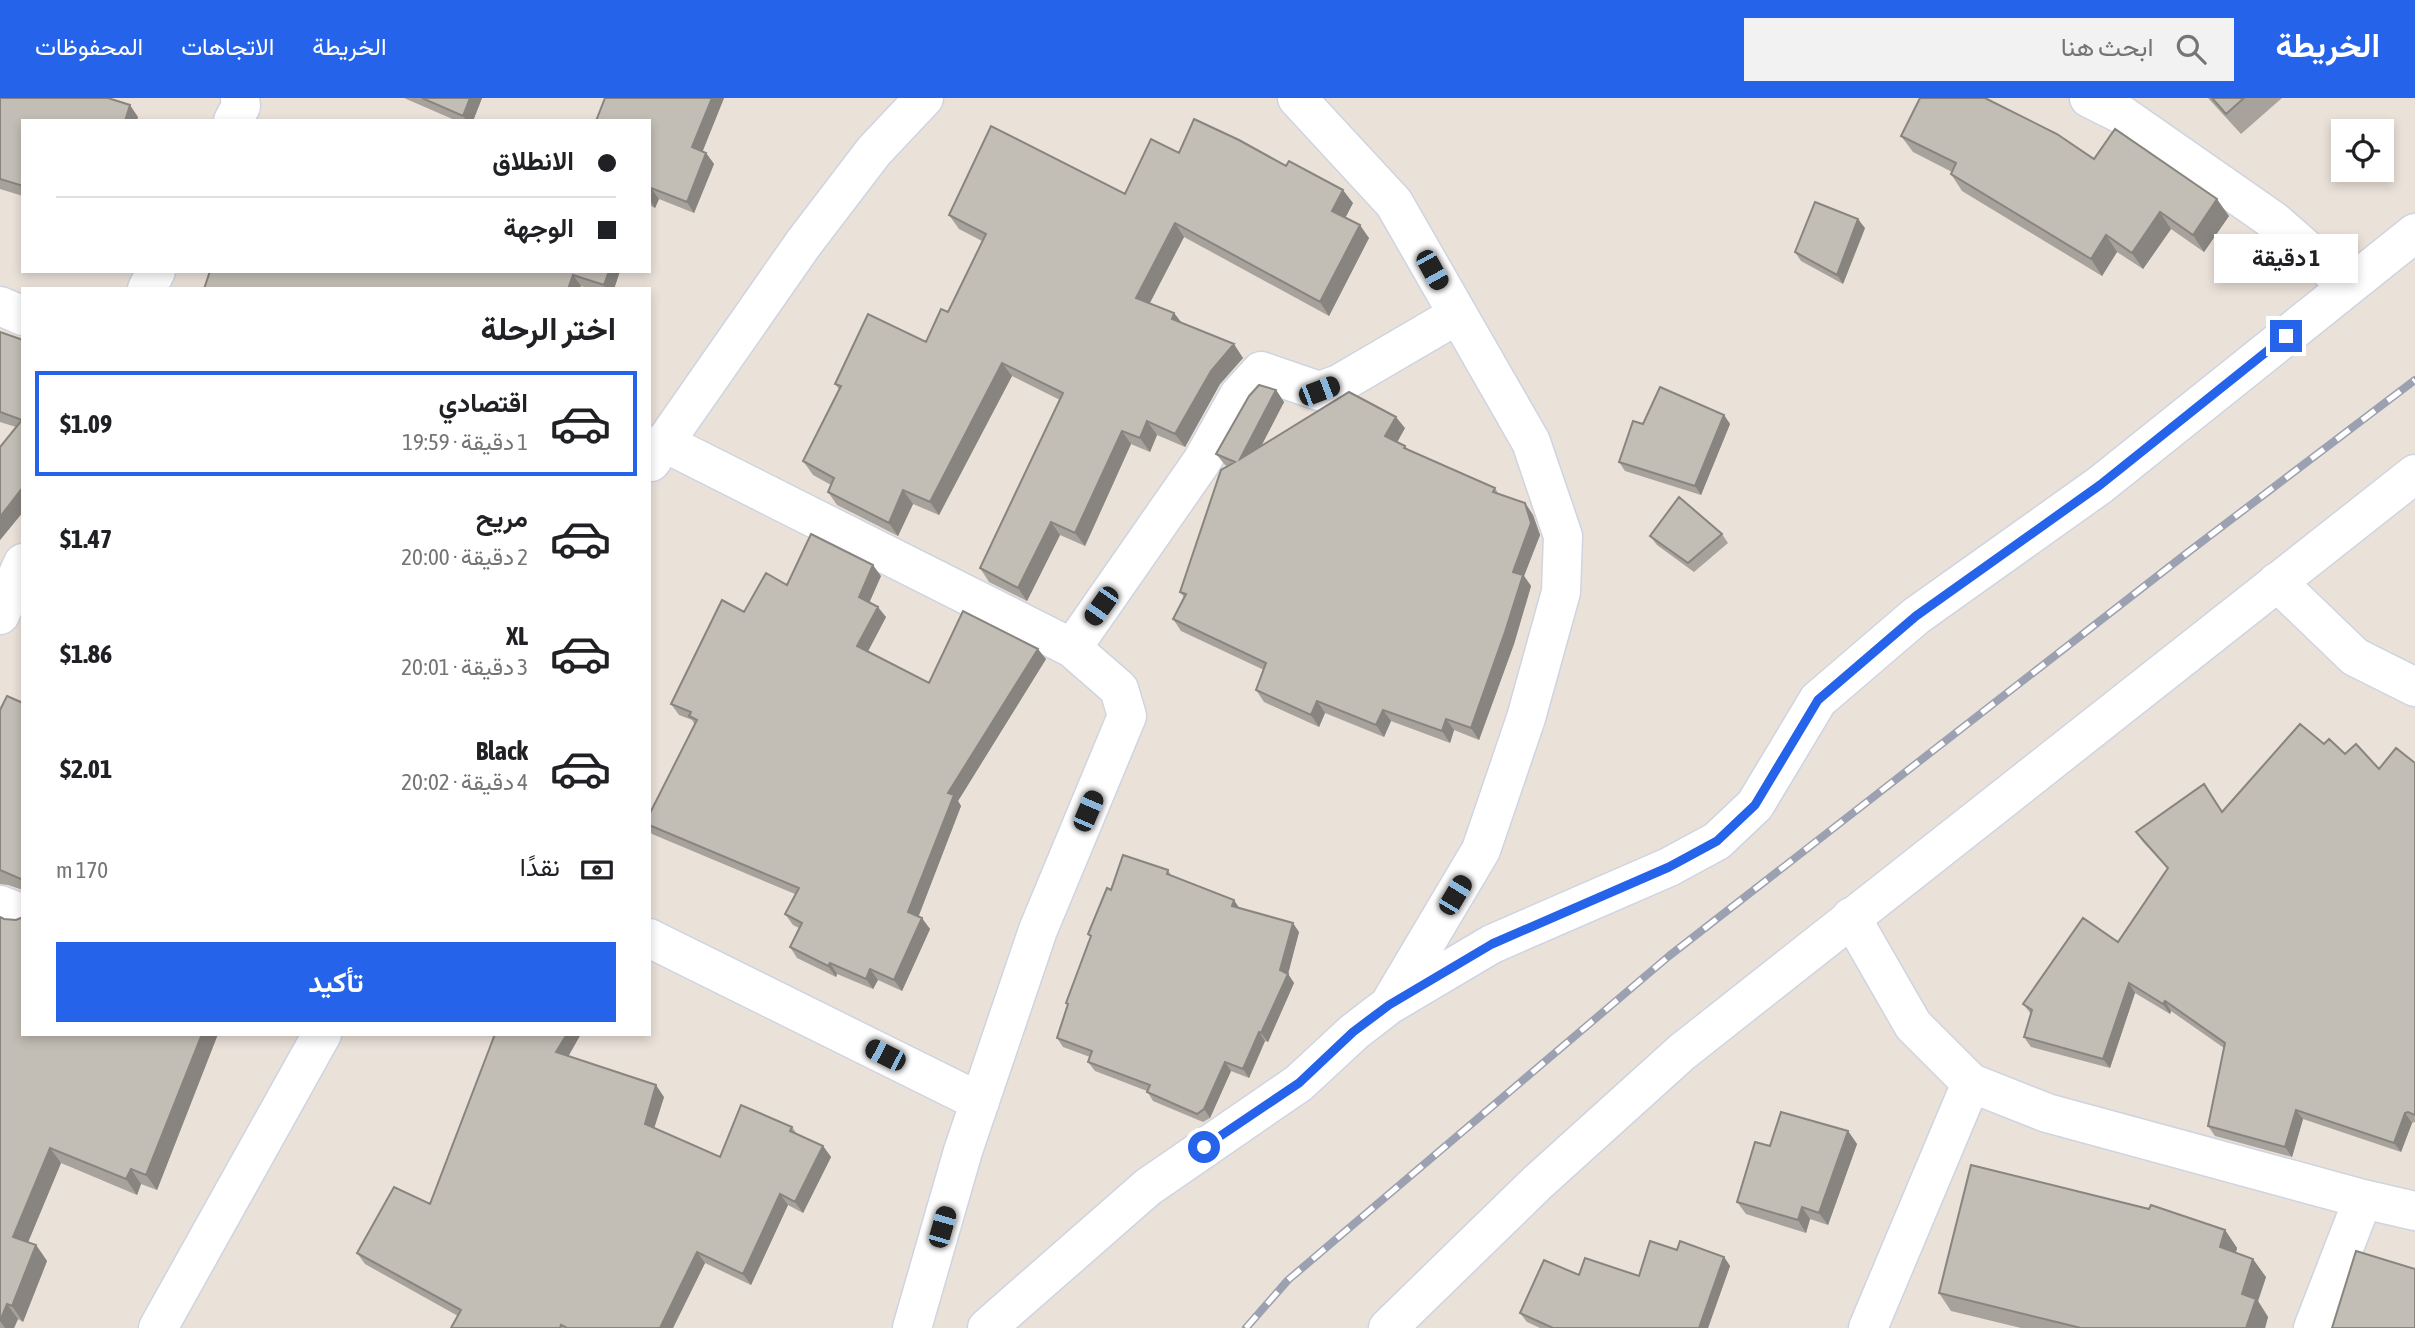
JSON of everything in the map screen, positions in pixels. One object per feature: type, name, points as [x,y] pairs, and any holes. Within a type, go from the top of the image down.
[{"type":"street","points":[[234,119],[241,106],[240,98]]},
{"type":"street","points":[[912,1328],[963,1151],[1038,930],[1127,716],[1119,689],[1072,648],[656,453],[803,244],[874,151],[924,98]]},
{"type":"street","points":[[1297,98],[1394,203],[1531,442],[1563,536],[1561,592],[1526,719],[1481,850],[1389,1005]]},
{"type":"street","points":[[2090,98],[2119,113],[2274,221],[2348,286]]},
{"type":"street","points":[[987,1328],[1148,1187],[1299,1083],[1353,1032],[1389,1005],[1492,944],[1669,867],[1717,841],[1755,805],[1818,700],[1916,616],[2100,485],[2415,233]]},
{"type":"street","points":[[0,306],[21,315]]},
{"type":"street","points":[[1072,648],[1202,461],[1239,395],[1261,371],[1319,391],[1339,384],[1457,315]]},
{"type":"street","points":[[1388,1328],[1536,1183],[1682,1052],[2415,474]]},
{"type":"street","points":[[21,568],[0,617],[21,627]]},
{"type":"street","points":[[2277,582],[2355,657],[2415,687]]},
{"type":"street","points":[[0,905],[21,913]]},
{"type":"street","points":[[1851,917],[1913,1025],[1971,1083],[2047,1113],[2415,1211]]},
{"type":"street","points":[[651,939],[980,1102]]},
{"type":"street","points":[[158,1328],[318,1036]]},
{"type":"street","points":[[1868,1328],[1971,1083]]},
{"type":"street","points":[[2313,1328],[2363,1199]]},
{"type":"building","points":[[0,98],[108,98],[130,105],[126,119],[21,119],[21,185],[0,179]]},
{"type":"building","points":[[422,98],[470,98],[463,116]]},
{"type":"building","points":[[605,98],[712,98],[692,147],[706,153],[687,202],[651,188],[651,119],[597,119]]},
{"type":"building","points":[[1920,98],[1985,98],[2057,134],[2094,159],[2115,129],[2217,199],[2193,235],[2160,212],[2132,253],[2106,235],[2091,259],[1951,174],[1956,163],[1901,136]]},
{"type":"building","points":[[2212,98],[2244,98],[2226,114]]},
{"type":"building","points":[[1194,119],[1286,166],[1289,161],[1343,190],[1332,211],[1360,225],[1320,302],[1175,223],[1136,298],[1174,313],[1172,319],[1234,344],[1211,371],[1175,434],[1147,421],[1140,438],[1122,431],[1075,533],[1051,522],[1018,588],[980,568],[1063,393],[1002,363],[930,502],[903,490],[889,523],[828,492],[834,478],[803,461],[841,386],[835,384],[868,314],[926,342],[941,309],[948,312],[986,234],[949,215],[991,126],[1125,194],[1151,139],[1179,153]]},
{"type":"building","points":[[1815,202],[1858,219],[1837,275],[1795,252]]},
{"type":"building","points":[[209,273],[608,273],[604,285],[573,275],[569,287],[205,287]]},
{"type":"building","points":[[0,332],[21,339],[21,420],[0,412]]},
{"type":"building","points":[[1259,385],[1276,390],[1240,459],[1349,392],[1396,417],[1385,436],[1405,446],[1404,448],[1495,488],[1493,492],[1525,503],[1531,523],[1513,572],[1523,575],[1471,728],[1446,719],[1442,731],[1383,710],[1376,725],[1317,701],[1311,715],[1256,690],[1266,663],[1173,619],[1186,594],[1180,592],[1221,470],[1235,462],[1216,454],[1249,396]]},
{"type":"building","points":[[1660,387],[1724,415],[1695,486],[1619,462],[1633,421],[1643,424]]},
{"type":"building","points":[[21,421],[21,490],[0,517],[0,447]]},
{"type":"building","points":[[1679,497],[1722,534],[1688,563],[1650,536]]},
{"type":"building","points":[[811,534],[873,565],[859,597],[878,607],[857,646],[929,683],[963,611],[1038,649],[948,793],[954,795],[908,912],[922,918],[894,980],[870,969],[866,979],[830,963],[828,966],[790,947],[802,923],[785,914],[799,888],[651,826],[651,811],[697,720],[689,716],[691,712],[671,704],[722,600],[744,612],[766,573],[787,585]]},
{"type":"building","points":[[7,696],[21,702],[21,879],[0,870],[0,710]]},
{"type":"building","points":[[2300,724],[2324,744],[2329,739],[2345,754],[2356,744],[2379,769],[2396,748],[2415,763],[2415,1115],[2405,1113],[2394,1143],[2296,1110],[2285,1147],[2208,1126],[2225,1043],[2165,1001],[2163,1004],[2129,983],[2103,1059],[2024,1037],[2032,1010],[2023,1004],[2083,918],[2118,942],[2168,868],[2136,832],[2204,784],[2222,812]]},
{"type":"building","points":[[1123,855],[1168,870],[1167,874],[1234,900],[1232,906],[1293,923],[1280,970],[1288,974],[1243,1069],[1225,1062],[1204,1109],[1197,1114],[1147,1092],[1150,1085],[1088,1062],[1092,1051],[1057,1038],[1068,1004],[1066,1003],[1091,936],[1088,934],[1107,888],[1111,890]]},
{"type":"building","points":[[0,917],[16,920],[21,918],[21,1036],[201,1036],[146,1175],[131,1169],[126,1179],[50,1148],[13,1237],[36,1245],[12,1306],[7,1304],[0,1321]]},
{"type":"building","points":[[494,1036],[566,1036],[556,1052],[656,1085],[645,1124],[720,1157],[741,1105],[792,1127],[790,1131],[823,1146],[795,1202],[780,1194],[743,1274],[697,1252],[660,1328],[567,1328],[561,1325],[560,1328],[451,1328],[461,1310],[357,1253],[394,1187],[430,1204]]},
{"type":"building","points":[[1781,1112],[1848,1131],[1819,1213],[1802,1207],[1798,1220],[1737,1202],[1755,1142],[1770,1146]]},
{"type":"building","points":[[1971,1165],[2149,1209],[2151,1205],[2225,1230],[2220,1247],[2253,1259],[2242,1294],[2256,1299],[2246,1328],[2081,1328],[1939,1293]]},
{"type":"building","points":[[1650,1241],[1677,1250],[1680,1241],[1724,1257],[1699,1328],[1553,1328],[1520,1313],[1544,1260],[1579,1275],[1585,1258],[1639,1276]]},
{"type":"building","points":[[2356,1251],[2415,1269],[2415,1328],[2332,1328]]},
{"type":"railway","points":[[1246,1328],[1288,1280],[1669,956],[2187,553],[2415,380]]},
{"type":"route","points":[[1204,1147],[1299,1083],[1353,1032],[1389,1005],[1492,944],[1669,867],[1717,841],[1755,805],[1818,700],[1916,616],[2100,485],[2286,336]]}]
